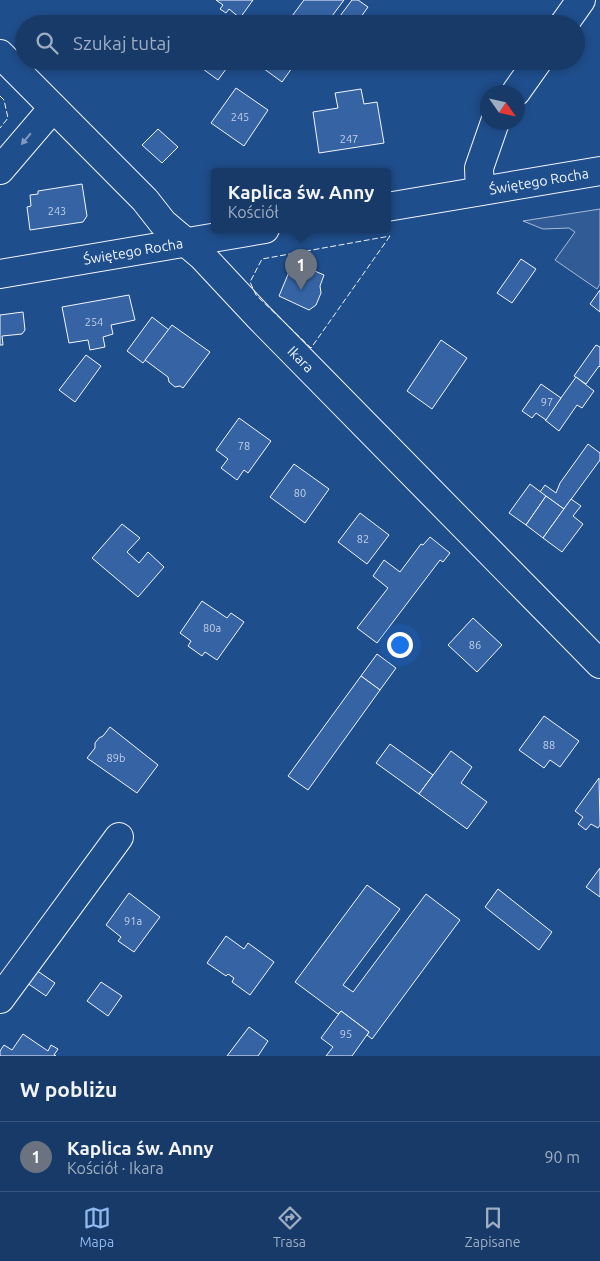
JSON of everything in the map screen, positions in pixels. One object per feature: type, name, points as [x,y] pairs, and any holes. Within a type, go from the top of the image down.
[{"type":"street","points":[[570,15],[581,0]]},
{"type":"street","name":"Ikara","points":[[0,54],[15,69]]},
{"type":"street","name":"Ikara","points":[[16,70],[145,200],[163,223],[202,256],[265,324],[600,664]]},
{"type":"street","points":[[521,85],[532,70]]},
{"type":"street","points":[[0,170],[53,108]]},
{"type":"street","points":[[480,191],[479,168],[492,130]]},
{"type":"street","name":"Świętego Rocha","points":[[391,206],[600,171]]},
{"type":"street","name":"Świętego Rocha","points":[[0,274],[240,233]]},
{"type":"street","points":[[0,999],[119,837]]},
{"type":"shaded area","points":[[600,209],[600,284],[597,289],[555,260],[575,232],[569,228],[543,229],[523,221]]},
{"type":"building","points":[[216,0],[253,0],[242,15],[236,15],[229,9],[226,13],[220,9],[223,5]]},
{"type":"building","points":[[304,0],[344,0],[333,15],[293,15]]},
{"type":"building","points":[[352,0],[358,0],[368,7],[362,15],[341,15]]},
{"type":"building","points":[[204,70],[225,70],[218,80]]},
{"type":"building","points":[[266,70],[291,70],[282,82]]},
{"type":"building","points":[[236,88],[268,110],[244,146],[211,123]]},
{"type":"building","points":[[361,89],[364,104],[377,102],[384,143],[319,153],[313,112],[338,108],[335,93]]},
{"type":"building","points":[[158,129],[178,147],[162,163],[142,145]]},
{"type":"building","points":[[82,184],[87,216],[83,222],[30,230],[27,207],[31,206],[30,195],[38,194],[38,191]]},
{"type":"building","points":[[521,259],[536,269],[512,303],[497,293]]},
{"type":"building","points":[[310,269],[324,275],[320,286],[321,293],[316,305],[309,310],[279,296],[289,272],[305,279]]},
{"type":"building","points":[[600,290],[600,312],[590,304]]},
{"type":"building","points":[[129,295],[135,320],[111,325],[113,334],[103,337],[105,347],[90,350],[88,340],[69,343],[62,307]]},
{"type":"building","points":[[23,312],[25,330],[22,334],[2,336],[3,345],[0,345],[0,315]]},
{"type":"building","points":[[152,317],[169,330],[143,363],[127,351]]},
{"type":"building","points":[[172,325],[210,352],[183,388],[180,386],[175,387],[169,382],[168,377],[145,360]]},
{"type":"building","points":[[441,340],[467,358],[432,409],[407,391]]},
{"type":"building","points":[[596,345],[600,347],[600,367],[586,384],[574,376]]},
{"type":"building","points":[[86,355],[101,366],[75,402],[59,390]]},
{"type":"building","points":[[576,377],[594,391],[582,408],[577,405],[559,431],[545,420]]},
{"type":"building","points":[[541,384],[561,398],[546,420],[536,413],[532,418],[522,411]]},
{"type":"building","points":[[239,418],[271,441],[248,473],[244,470],[237,480],[221,468],[228,459],[216,450]]},
{"type":"building","points":[[588,444],[600,453],[600,460],[564,509],[540,492],[545,485],[556,493],[560,483]]},
{"type":"building","points":[[294,464],[329,489],[305,523],[270,497]]},
{"type":"building","points":[[530,484],[546,496],[526,525],[509,513]]},
{"type":"building","points":[[546,496],[564,509],[543,538],[526,525]]},
{"type":"building","points":[[571,499],[581,506],[573,516],[583,524],[562,552],[543,538]]},
{"type":"building","points":[[360,513],[389,535],[367,564],[338,542]]},
{"type":"building","points":[[122,524],[140,538],[127,552],[139,563],[148,552],[164,567],[138,597],[92,558]]},
{"type":"building","points":[[430,537],[450,553],[443,562],[440,560],[377,643],[357,628],[388,588],[373,576],[384,560],[400,572],[421,544],[423,545]]},
{"type":"building","points":[[202,601],[227,618],[231,613],[244,622],[217,660],[205,652],[202,656],[188,646],[191,641],[180,633]]},
{"type":"building","points":[[473,618],[502,645],[477,672],[448,645]]},
{"type":"building","points":[[377,654],[396,668],[380,690],[361,676]]},
{"type":"building","points":[[361,676],[380,690],[308,790],[288,776]]},
{"type":"building","points":[[544,716],[579,741],[560,767],[550,760],[544,768],[519,750]]},
{"type":"building","points":[[110,727],[158,765],[137,793],[87,758],[95,748],[95,743]]},
{"type":"building","points":[[390,744],[433,775],[419,794],[376,763]]},
{"type":"building","points":[[451,751],[472,767],[461,783],[487,802],[467,829],[419,794]]},
{"type":"building","points":[[599,778],[600,825],[598,828],[591,824],[586,830],[578,824],[583,817],[575,811]]},
{"type":"building","points":[[600,868],[600,897],[586,887]]},
{"type":"building","points":[[367,885],[400,909],[343,985],[353,992],[426,894],[460,920],[372,1039],[367,1035],[369,1032],[341,1011],[338,1014],[295,982]]},
{"type":"building","points":[[498,889],[552,932],[539,950],[485,907]]},
{"type":"building","points":[[129,893],[160,917],[134,952],[118,941],[121,937],[106,925]]},
{"type":"building","points":[[226,936],[244,949],[248,943],[274,962],[250,995],[232,982],[234,978],[228,974],[226,976],[207,963]]},
{"type":"building","points":[[36,970],[55,983],[46,996],[27,983]]},
{"type":"building","points":[[101,982],[122,996],[108,1016],[87,1001]]},
{"type":"building","points":[[341,1011],[369,1032],[352,1056],[326,1056],[333,1047],[321,1038]]},
{"type":"building","points":[[249,1027],[268,1041],[258,1056],[227,1056]]},
{"type":"building","points":[[23,1034],[48,1051],[51,1045],[58,1049],[54,1055],[56,1056],[0,1056],[0,1051],[4,1045],[12,1050]]},
{"type":"fence","points":[[0,96],[4,100],[8,118],[0,128]]},
{"type":"fence","points":[[390,236],[311,348],[256,295],[250,282],[262,259],[390,236]]},
{"type":"place","name":"Kaplica św. Anny","points":[[301,290]]}]
